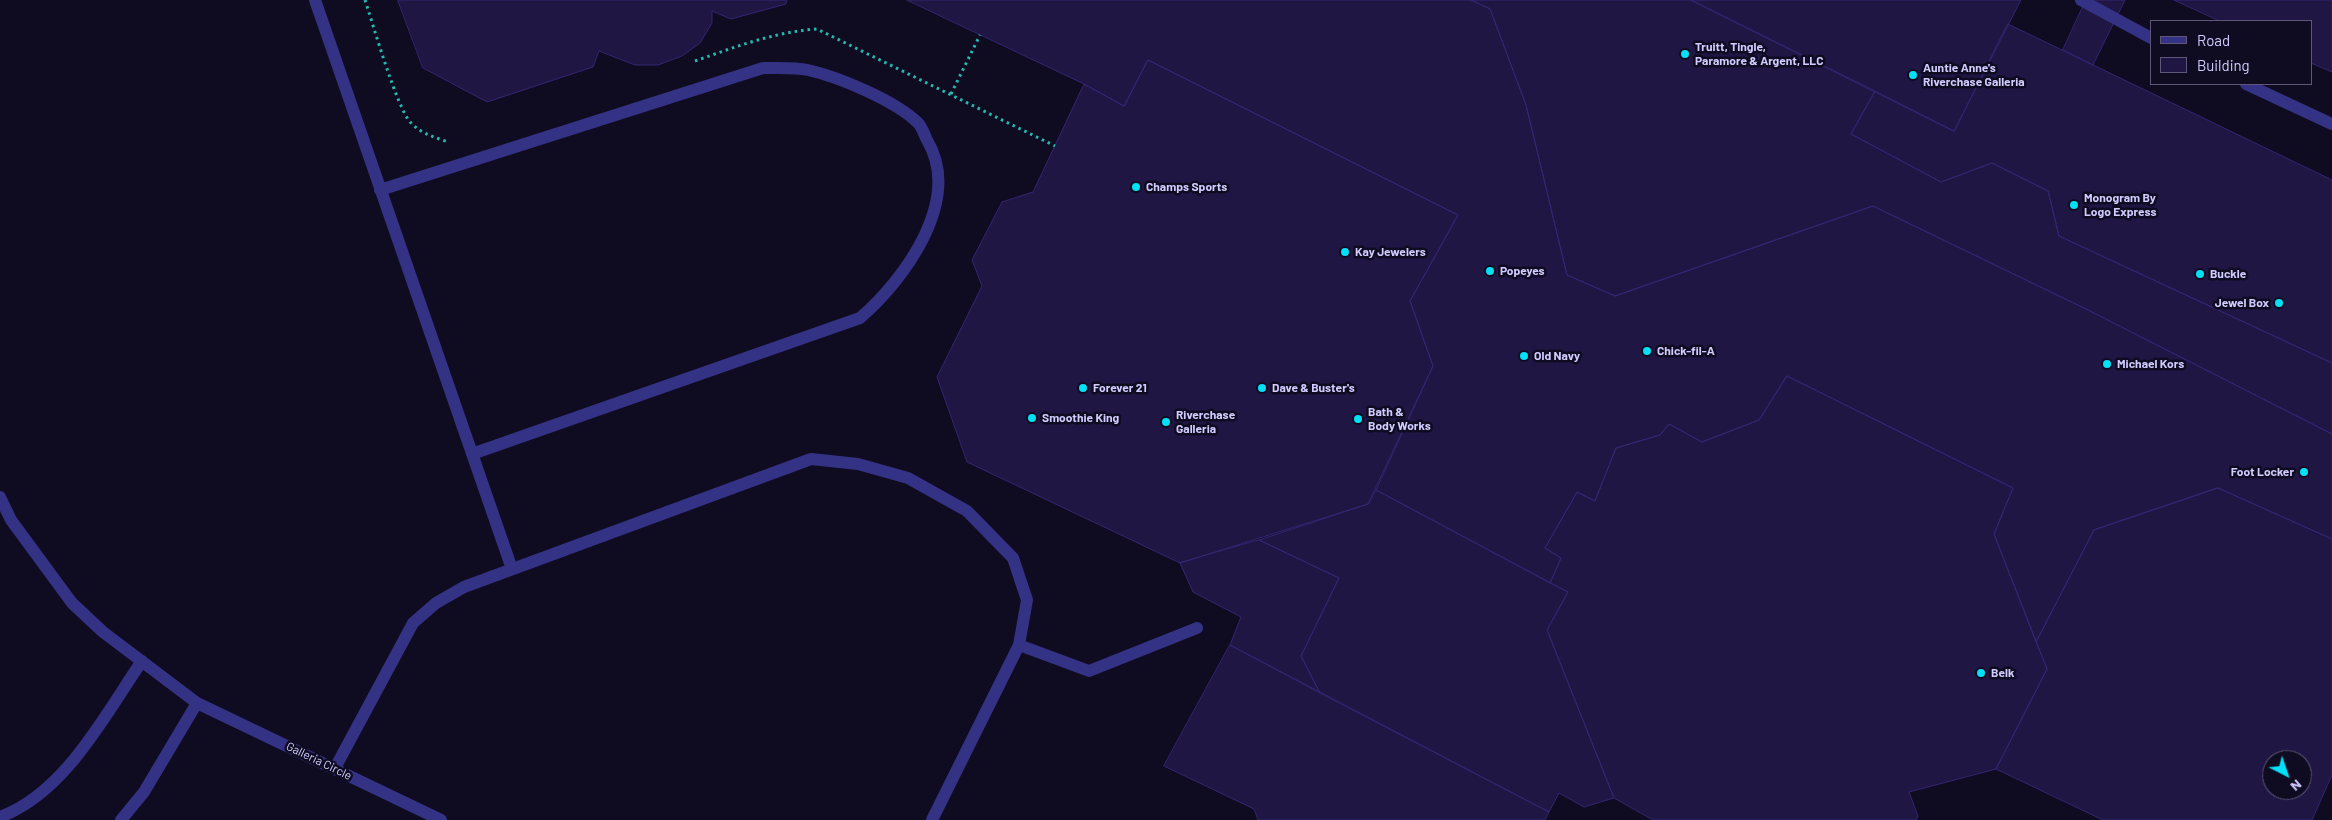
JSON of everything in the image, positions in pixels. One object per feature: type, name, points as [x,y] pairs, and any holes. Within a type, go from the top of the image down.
[{"type":"street","points":[[315,0],[512,569]]},
{"type":"street","points":[[2081,0],[2150,37]]},
{"type":"street","points":[[380,190],[763,68],[808,70],[876,95],[918,124],[934,151],[939,180],[932,218],[912,261],[878,303],[860,318],[472,454]]},
{"type":"street","points":[[2248,85],[2332,124]]},
{"type":"street","points":[[335,768],[412,623],[436,602],[464,587],[811,459],[858,464],[908,478],[967,511],[1013,558],[1028,600],[1019,645],[932,820]]},
{"type":"street","name":"Galleria Circle","points":[[0,497],[11,520],[72,603],[103,632],[197,703],[440,820]]},
{"type":"street","points":[[1019,645],[1089,671],[1197,628]]},
{"type":"street","points":[[0,817],[14,812],[49,787],[74,760],[142,662]]},
{"type":"street","points":[[121,820],[144,792],[197,703]]},
{"type":"path","points":[[950,94],[980,35]]},
{"type":"building","points":[[398,0],[787,0],[786,4],[731,19],[712,11],[712,23],[700,43],[682,56],[658,65],[635,65],[599,51],[593,67],[487,102],[423,68]]},
{"type":"building","points":[[907,0],[1471,0],[1490,9],[1526,105],[1567,275],[1615,296],[1873,206],[2088,310],[2332,434],[2332,539],[2218,488],[2094,530],[2036,642],[1994,534],[2013,488],[1787,376],[1759,420],[1702,442],[1669,424],[1660,435],[1616,448],[1595,501],[1577,492],[1545,548],[1561,558],[1550,583],[1376,490],[1433,366],[1410,301],[1458,215],[1148,60],[1124,106],[1084,84]]},
{"type":"building","points":[[1471,0],[1691,0],[1875,91],[1851,134],[1941,182],[1992,163],[2048,191],[2059,236],[2332,363],[2332,434],[2088,310],[1873,206],[1615,296],[1567,275],[1526,105],[1490,9]]},
{"type":"building","points":[[1691,0],[2021,0],[1954,131]]},
{"type":"building","points":[[2086,0],[2125,0],[2093,65],[2063,50]]},
{"type":"building","points":[[2174,0],[2332,0],[2332,72],[2312,63],[2312,20],[2218,20]]},
{"type":"building","points":[[2008,24],[2332,180],[2332,363],[2059,236],[2048,191],[1992,163],[1941,182],[1851,134],[1875,91],[1954,131]]},
{"type":"building","points":[[1148,60],[1458,215],[1410,301],[1433,366],[1368,504],[1180,563],[967,462],[937,377],[982,286],[972,260],[1002,202],[1033,192],[1084,84],[1124,106]]},
{"type":"building","points":[[1787,376],[2013,488],[1994,534],[2047,669],[1996,769],[1909,792],[1918,816],[1916,820],[1653,820],[1614,798],[1547,630],[1568,592],[1550,583],[1561,558],[1545,548],[1577,492],[1595,501],[1616,448],[1660,435],[1669,424],[1702,442],[1759,420]]},
{"type":"building","points":[[2218,488],[2332,539],[2332,775],[2312,820],[2103,820],[1996,769],[2047,669],[2036,642],[2094,530]]},
{"type":"building","points":[[1376,490],[1568,592],[1547,630],[1614,798],[1584,807],[1559,793],[1549,812],[1320,693],[1301,656],[1339,578],[1259,540],[1368,504]]},
{"type":"building","points":[[1259,540],[1339,578],[1301,656],[1320,693],[1230,645],[1241,617],[1193,592],[1180,563]]},
{"type":"building","points":[[1230,645],[1549,812],[1545,820],[1258,820],[1254,809],[1164,766]]},
{"type":"place","name":"Truitt, Tingle, Paramore & Argent, LLC","points":[[1685,54]]},
{"type":"place","name":"Auntie Anne's Riverchase Galleria","points":[[1913,75]]},
{"type":"place","name":"Champs Sports","points":[[1136,187]]},
{"type":"place","name":"Monogram By Logo Express","points":[[2074,205]]},
{"type":"place","name":"Kay Jewelers","points":[[1345,252]]},
{"type":"place","name":"Popeyes","points":[[1490,271]]},
{"type":"place","name":"Buckle","points":[[2200,274]]},
{"type":"place","name":"Jewel Box","points":[[2279,303]]},
{"type":"place","name":"Chick-fil-A","points":[[1647,351]]},
{"type":"place","name":"Old Navy","points":[[1524,356]]},
{"type":"place","name":"Michael Kors","points":[[2107,364]]},
{"type":"place","name":"Forever 21","points":[[1083,388]]},
{"type":"place","name":"Dave & Buster's","points":[[1262,388]]},
{"type":"place","name":"Smoothie King","points":[[1032,418]]},
{"type":"place","name":"Bath & Body Works","points":[[1358,419]]},
{"type":"place","name":"Riverchase Galleria","points":[[1166,422]]},
{"type":"place","name":"Foot Locker","points":[[2304,472]]},
{"type":"place","name":"Belk","points":[[1981,673]]}]
